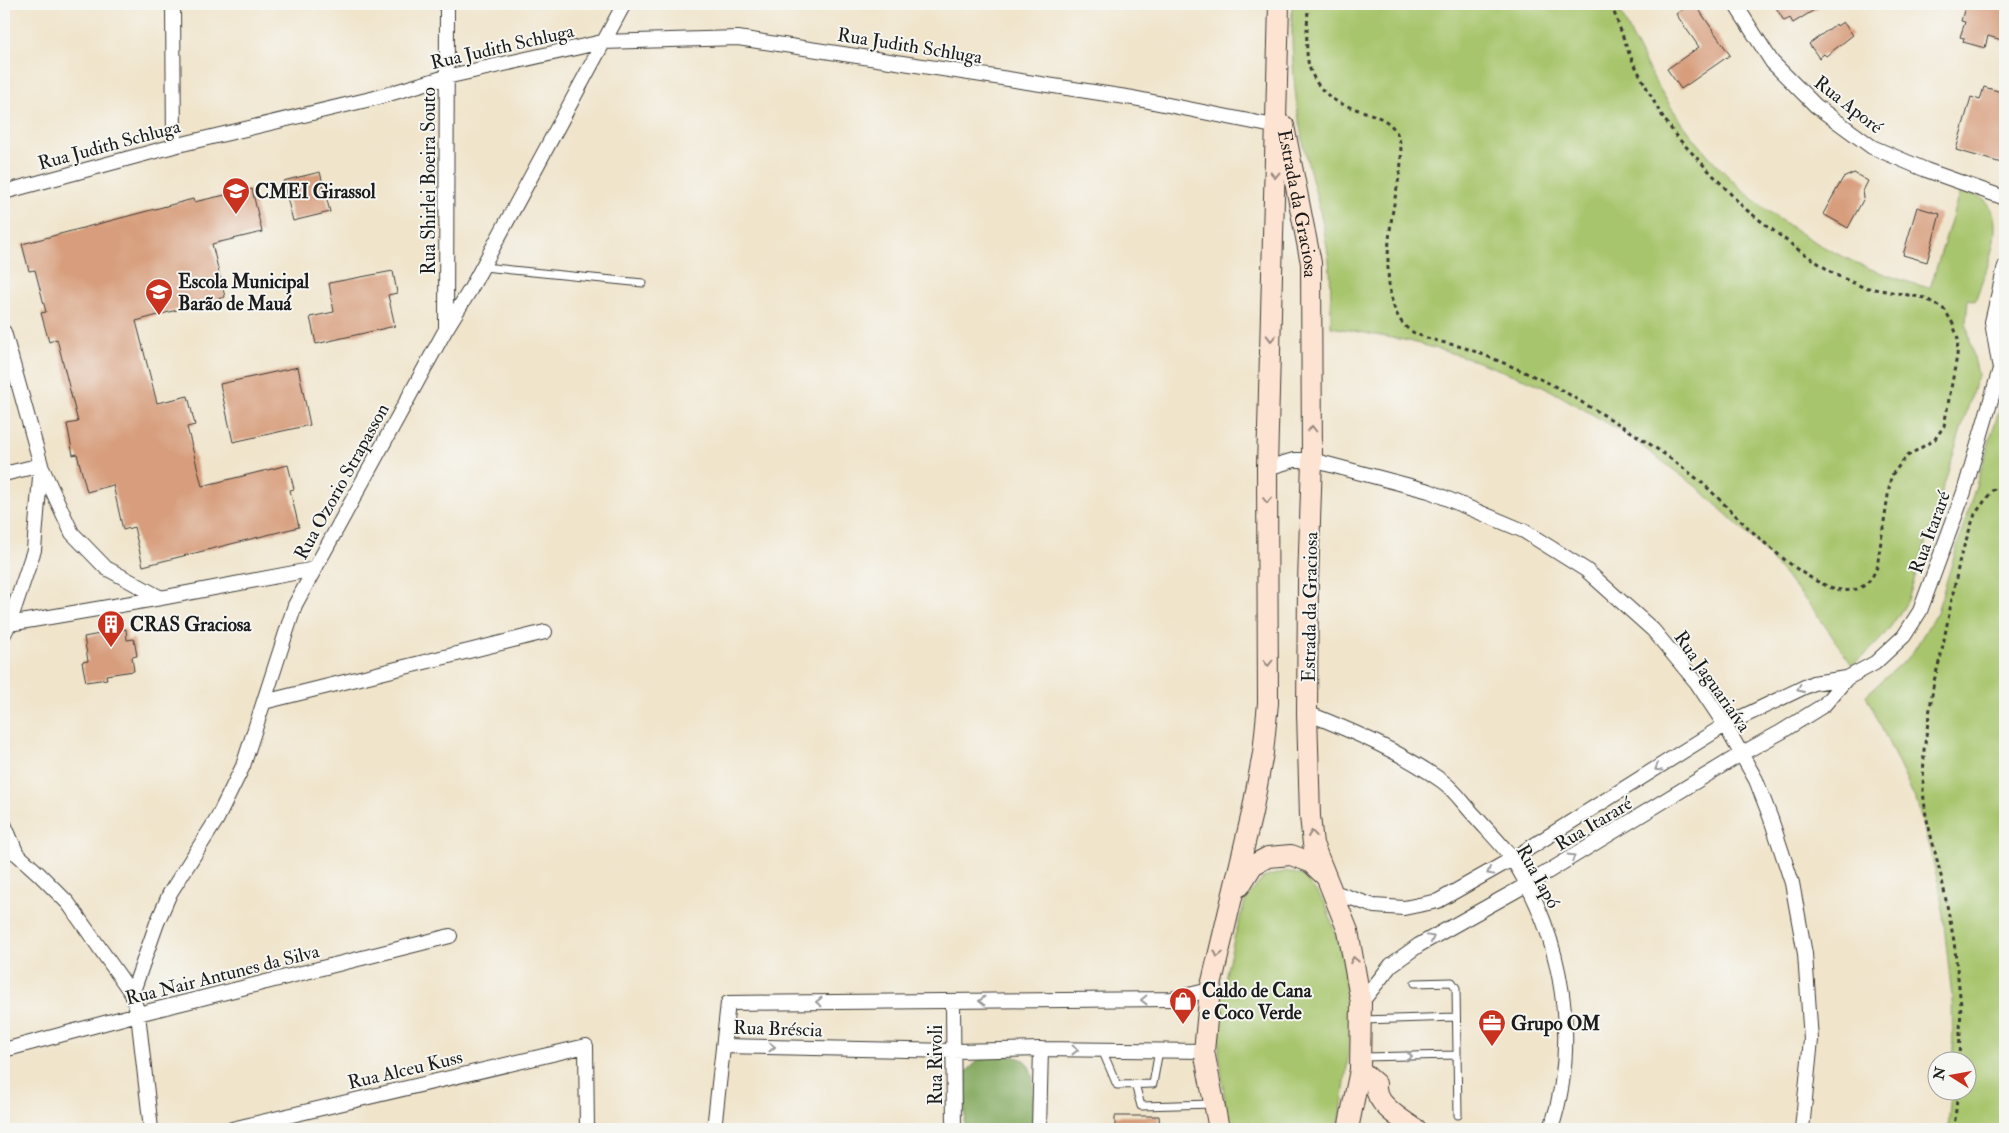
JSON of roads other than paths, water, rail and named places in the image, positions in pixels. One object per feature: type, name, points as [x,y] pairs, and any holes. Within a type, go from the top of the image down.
[{"type":"main road","name":"Estrada da Graciosa","points":[[1219,1129],[1204,1051],[1210,990],[1252,813],[1264,753],[1268,703],[1267,468],[1280,128],[1277,77],[1279,4]]},
{"type":"main road","name":"Estrada da Graciosa","points":[[1280,128],[1311,263],[1312,460],[1308,582],[1308,799],[1313,844],[1348,931],[1362,1011],[1361,1063],[1348,1129]]},
{"type":"main road","points":[[1230,907],[1253,865],[1268,857],[1291,855],[1310,862],[1331,886]]},
{"type":"main road","points":[[1361,1063],[1376,1084],[1375,1088],[1388,1110],[1416,1129]]},
{"type":"street","points":[[173,4],[174,146]]},
{"type":"street","name":"Rua Shirlei Boeira Souto","points":[[446,329],[447,4]]},
{"type":"street","name":"Rua Ozorio Strapasson","points":[[132,994],[157,923],[170,893],[217,819],[244,766],[295,605],[482,267],[624,4]]},
{"type":"street","name":"Rua Aporé","points":[[1735,4],[1772,62],[1816,106],[1872,147],[1926,170],[2005,198]]},
{"type":"street","name":"Rua Judith Schluga","points":[[4,192],[174,146],[375,98],[446,77],[602,42],[738,38],[1133,98],[1280,128]]},
{"type":"street","points":[[2003,366],[1992,322],[2005,266]]},
{"type":"street","points":[[4,332],[40,465],[72,533],[106,568],[161,598]]},
{"type":"street","name":"Rua Itararé","points":[[1331,886],[1374,906],[1404,908],[1438,901],[1512,860],[1725,725],[1813,683],[1847,678],[1875,663],[1904,636],[1920,611],[1964,492],[2003,366]]},
{"type":"street","name":"Rua Jaguariaíva","points":[[1267,468],[1294,460],[1312,460],[1429,491],[1524,532],[1586,570],[1654,630],[1697,683],[1725,725],[1756,780],[1792,883],[1805,954],[1812,1040],[1802,1129]]},
{"type":"street","points":[[4,474],[40,465]]},
{"type":"street","points":[[7,629],[34,550],[40,465]]},
{"type":"street","points":[[7,629],[315,569]]},
{"type":"street","points":[[264,702],[545,632]]},
{"type":"street","name":"Rua Itararé","points":[[1362,1011],[1391,965],[1401,957],[1526,885],[1824,705],[1847,678]]},
{"type":"street","name":"Rua Iapó","points":[[1308,713],[1389,748],[1444,782],[1512,860],[1542,916],[1561,978],[1566,1040],[1557,1110],[1551,1129]]},
{"type":"street","points":[[4,824],[16,854]]},
{"type":"street","points":[[4,847],[16,854],[39,874],[68,903],[132,994],[138,1014],[151,1129]]},
{"type":"street","name":"Rua Nair Antunes da Silva","points":[[4,1050],[138,1014],[450,936]]},
{"type":"street","name":"Rua Bréscia","points":[[1204,1051],[1041,1049],[953,1051],[724,1046],[728,1003],[1171,999],[1210,990]]},
{"type":"street","name":"Rua Rivoli","points":[[953,1001],[954,1129]]},
{"type":"street","name":"Rua Alceu Kuss","points":[[232,1129],[586,1046],[587,1129]]},
{"type":"street","points":[[714,1129],[724,1046]]},
{"type":"street","points":[[1039,1129],[1041,1049]]},
{"type":"lane","points":[[482,267],[643,283]]},
{"type":"lane","points":[[1415,983],[1452,982],[1456,988],[1458,1115]]},
{"type":"lane","points":[[1362,1011],[1456,1017]]},
{"type":"lane","points":[[1102,1050],[1117,1085],[1153,1084],[1159,1050]]},
{"type":"lane","points":[[1361,1063],[1456,1055]]},
{"type":"lane","points":[[1135,1084],[1141,1106],[1213,1104]]},
{"type":"place","name":"CMEI Girassol","points":[[236,215]]},
{"type":"place","name":"Escola Municipal Barão de Mauá","points":[[159,316]]},
{"type":"place","name":"CRAS Graciosa","points":[[111,648]]},
{"type":"place","name":"Caldo de Cana e Coco Verde","points":[[1183,1025]]},
{"type":"place","name":"Grupo OM","points":[[1492,1047]]}]
